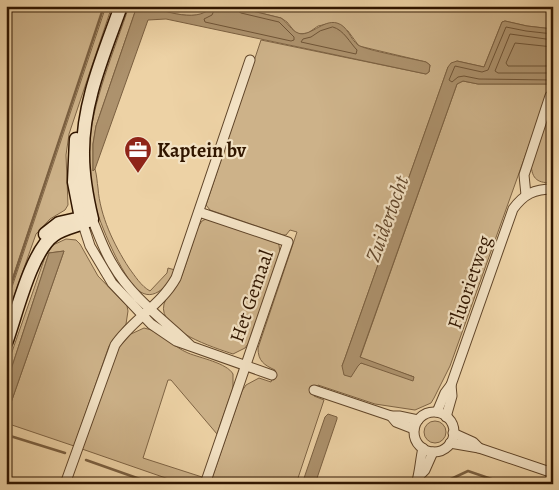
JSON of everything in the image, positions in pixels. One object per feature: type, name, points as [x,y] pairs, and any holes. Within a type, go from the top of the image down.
[{"type":"street","points":[[120,6],[92,92],[84,130],[85,220],[90,246],[118,291],[143,316],[167,336],[176,341],[272,375]]},
{"type":"street","points":[[64,484],[112,350],[121,337],[150,309],[176,278],[250,60]]},
{"type":"street","points":[[550,96],[524,175],[526,195],[541,189],[553,189]]},
{"type":"street","name":"Fluorietweg","points":[[446,417],[452,396],[452,385],[513,209],[526,195]]},
{"type":"street","name":"Het Gemaal","points":[[199,212],[288,242],[245,366]]},
{"type":"street","points":[[6,344],[34,262],[44,244],[52,236],[85,220]]},
{"type":"street","points":[[85,220],[114,266],[150,309],[191,346]]},
{"type":"street","points":[[205,484],[245,366]]},
{"type":"street","name":"Fluorietweg","points":[[437,412],[445,393],[452,385]]},
{"type":"street","points":[[314,390],[391,416],[399,416],[416,425]]},
{"type":"street","points":[[437,412],[446,417],[454,433],[450,443],[443,450],[433,452],[423,448],[415,438],[416,425],[424,415],[437,412]]},
{"type":"street","points":[[454,433],[473,442],[479,448]]},
{"type":"street","points":[[450,443],[479,448],[553,473]]},
{"type":"street","points":[[417,480],[423,448]]},
{"type":"street","points":[[417,480],[425,470],[433,452]]},
{"type":"shaded area","points":[[6,6],[104,6],[6,298]]},
{"type":"shaded area","points":[[106,6],[112,6],[69,134],[66,155],[68,205],[65,210],[50,219],[36,234],[6,319],[6,305]]},
{"type":"shaded area","points":[[129,6],[137,6],[96,126],[93,144],[93,171],[95,169],[99,199],[113,240],[138,281],[150,291],[167,273],[168,268],[175,270],[161,290],[150,295],[144,294],[131,283],[118,261],[97,211],[90,176],[89,149],[94,114],[104,77]]},
{"type":"shaded area","points":[[148,6],[213,6],[208,12],[186,15],[169,13]]},
{"type":"shaded area","points":[[232,6],[553,6],[553,29],[502,22],[484,67],[457,61],[448,67],[342,366],[358,366],[361,363],[414,377],[360,358],[457,84],[463,81],[478,84],[553,84],[553,94],[548,92],[450,366],[434,398],[431,403],[415,410],[375,404],[318,385],[314,396],[324,400],[296,484],[210,484],[242,391],[246,385],[259,378],[271,382],[275,370],[262,362],[258,348],[297,232],[290,230],[286,235],[283,235],[210,210],[206,205],[261,40],[426,74],[429,72],[430,65],[426,62],[359,46],[348,31],[327,24],[318,26],[308,33],[299,34],[281,18]]},
{"type":"shaded area","points":[[553,102],[553,183],[548,183],[537,180],[534,177],[531,164]]},
{"type":"shaded area","points":[[206,219],[276,242],[279,245],[280,254],[250,341],[245,348],[233,354],[201,342],[178,330],[169,322],[164,313],[165,300],[179,282],[198,227]]},
{"type":"shaded area","points":[[66,239],[76,240],[80,244],[98,276],[127,306],[128,311],[126,324],[109,346],[74,446],[6,423],[6,417],[64,251],[49,253],[6,385],[6,369],[45,257],[53,245]]},
{"type":"shaded area","points":[[144,328],[156,332],[188,353],[225,367],[233,374],[233,388],[217,434],[171,380],[168,380],[143,458],[202,477],[200,484],[183,484],[82,449],[118,348],[131,334]]},
{"type":"shaded area","points":[[435,421],[443,424],[446,432],[443,440],[435,443],[427,440],[424,432],[427,424]]},
{"type":"water","points":[[137,6],[177,14],[196,15],[205,12],[213,6],[232,6],[281,18],[294,30],[302,34],[332,22],[337,23],[344,27],[358,45],[379,52],[426,62],[430,65],[429,72],[426,74],[166,19],[148,20],[93,171],[93,144],[96,126]]},
{"type":"water","points":[[502,22],[553,29],[553,84],[478,84],[463,81],[457,84],[360,357],[414,377],[413,381],[361,363],[351,377],[344,375],[342,366],[448,67],[451,63],[457,61],[484,67]]},
{"type":"water","points":[[64,251],[6,417],[6,385],[49,253]]},
{"type":"water","points":[[328,414],[337,417],[337,419],[315,484],[302,484],[325,417]]},
{"type":"waterway","points":[[6,300],[104,6]]},
{"type":"waterway","points":[[7,435],[65,453]]},
{"type":"waterway","points":[[86,460],[154,484]]},
{"type":"waterway","points":[[449,484],[451,479],[468,471],[506,484]]},
{"type":"place","name":"Kaptein bv","points":[[138,174]]},
{"type":"water label","name":"Zuidertocht","points":[[387,219]]}]
